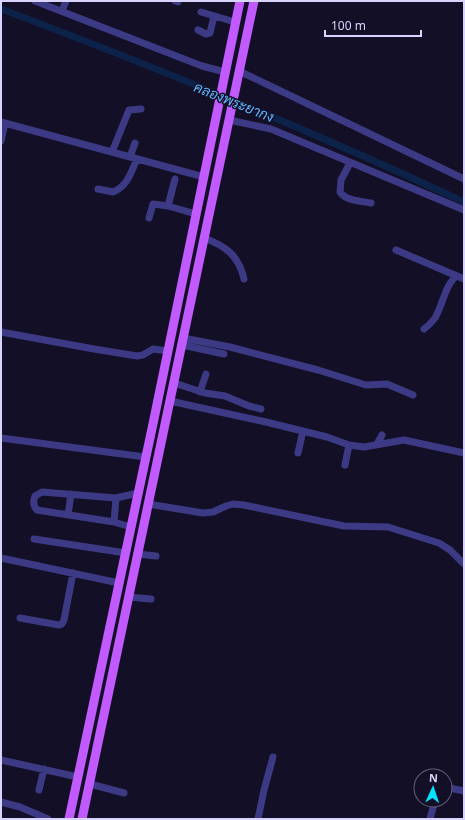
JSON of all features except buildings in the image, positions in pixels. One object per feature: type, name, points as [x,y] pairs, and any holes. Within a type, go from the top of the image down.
[{"type":"main road","points":[[69,819],[126,553],[240,1]]},
{"type":"main road","points":[[82,819],[254,1]]},
{"type":"main road","points":[[154,419],[166,421]]},
{"type":"street","points":[[35,1],[225,74]]},
{"type":"street","points":[[62,11],[66,1]]},
{"type":"street","points":[[201,12],[235,22]]},
{"type":"street","points":[[198,30],[206,34],[210,33],[214,16]]},
{"type":"street","points":[[239,75],[464,179]]},
{"type":"street","points":[[112,152],[129,110],[141,109]]},
{"type":"street","points":[[229,120],[271,129],[464,210]]},
{"type":"street","points":[[1,141],[3,123],[204,177]]},
{"type":"street","points":[[98,189],[113,192],[124,186],[130,177],[135,142]]},
{"type":"street","points":[[350,163],[341,180],[340,192],[342,196],[370,203]]},
{"type":"street","points":[[168,206],[175,179]]},
{"type":"street","points":[[149,218],[153,204],[168,206],[196,214]]},
{"type":"street","points":[[204,238],[216,243],[231,254],[241,266],[244,279]]},
{"type":"street","points":[[396,250],[461,277]]},
{"type":"street","points":[[424,329],[435,318],[454,278],[461,277]]},
{"type":"street","points":[[1,332],[94,350],[138,356],[143,355],[153,348],[168,351]]},
{"type":"street","points":[[183,342],[224,354]]},
{"type":"street","points":[[183,342],[230,347],[318,370],[366,385],[387,384],[413,395]]},
{"type":"street","points":[[200,392],[206,374]]},
{"type":"street","points":[[174,383],[200,392],[232,398],[249,406],[261,409]]},
{"type":"street","points":[[170,401],[327,437],[349,445],[364,447],[404,440],[464,453]]},
{"type":"street","points":[[298,453],[302,431]]},
{"type":"street","points":[[377,444],[382,435]]},
{"type":"street","points":[[1,438],[145,457]]},
{"type":"street","points":[[346,464],[349,445]]},
{"type":"street","points":[[131,527],[114,522],[37,510],[34,505],[34,500],[35,496],[42,492],[116,498],[138,493]]},
{"type":"street","points":[[68,515],[71,494]]},
{"type":"street","points":[[114,522],[116,498]]},
{"type":"street","points":[[148,504],[203,513],[213,512],[233,504],[244,505],[344,526],[388,526],[439,543],[450,550],[463,563]]},
{"type":"street","points":[[34,539],[126,553]]},
{"type":"street","points":[[138,554],[156,556]]},
{"type":"street","points":[[1,558],[119,583]]},
{"type":"street","points":[[20,618],[59,625],[62,624],[73,573]]},
{"type":"street","points":[[129,598],[151,600]]},
{"type":"street","points":[[258,819],[273,757]]},
{"type":"street","points":[[1,760],[78,777]]},
{"type":"street","points":[[39,790],[44,769]]},
{"type":"street","points":[[90,784],[124,793]]},
{"type":"street","points":[[453,789],[464,791]]},
{"type":"street","points":[[1,802],[20,807],[48,819]]},
{"type":"street","points":[[430,819],[433,808]]},
{"type":"waterway","name":"คลองพระยากง","points":[[1,9],[118,54],[293,125],[464,202]]}]
